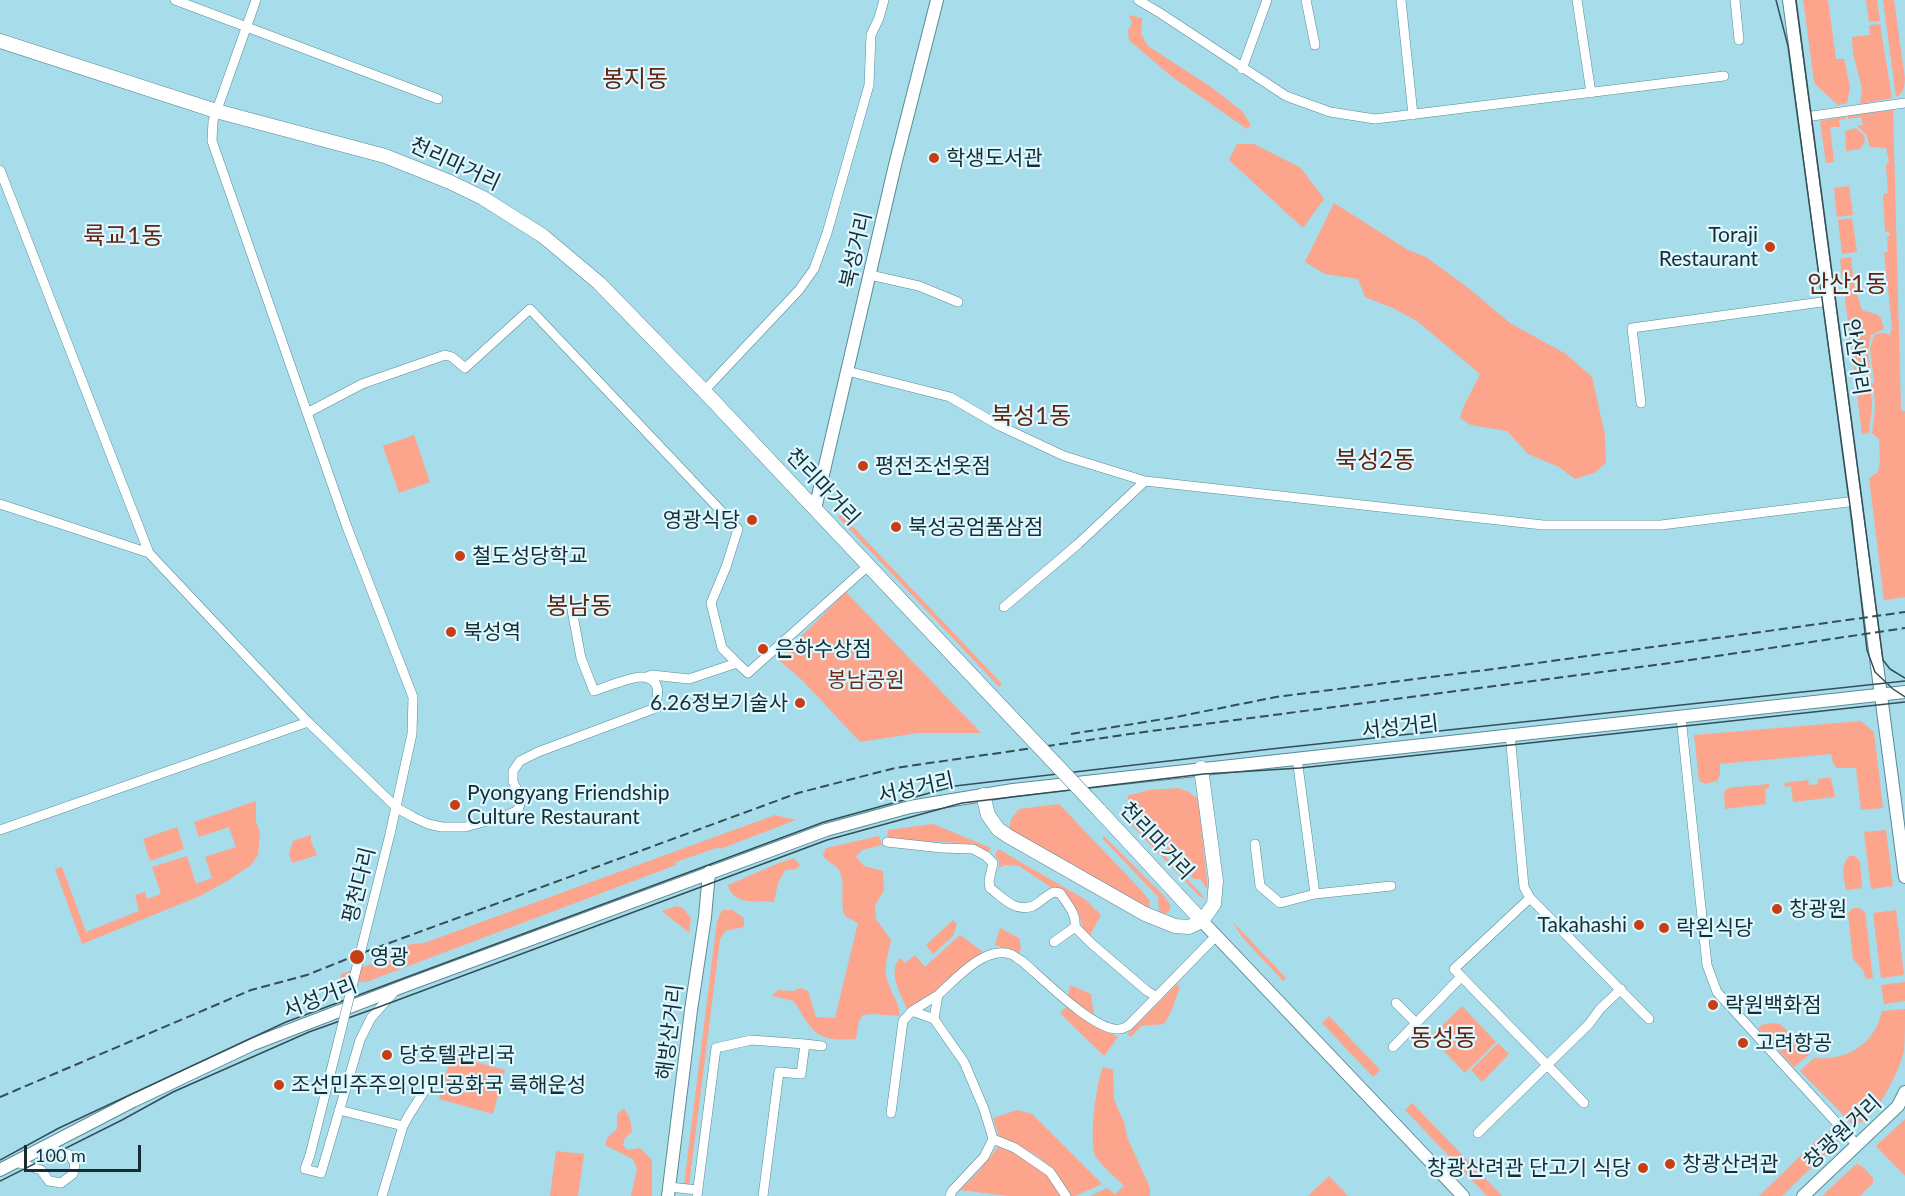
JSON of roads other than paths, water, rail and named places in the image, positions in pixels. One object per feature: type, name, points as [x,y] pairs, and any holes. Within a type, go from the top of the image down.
[{"type":"highway","name":"천리마거리","points":[[0,41],[216,111],[385,156],[450,182],[514,216],[543,236],[599,284],[704,391],[1202,921]]},
{"type":"highway","points":[[983,795],[988,815],[998,829],[1017,842],[1145,914],[1175,926],[1189,927],[1202,921],[1214,904],[1216,881],[1201,768]]},
{"type":"main road","name":"북성거리","points":[[815,509],[895,165],[937,0]]},
{"type":"main road","points":[[1780,0],[1795,41]]},
{"type":"main road","name":"안산거리","points":[[1789,0],[1881,689]]},
{"type":"main road","points":[[1881,689],[1905,877]]},
{"type":"main road","name":"서성거리","points":[[0,1170],[133,1101],[241,1050],[709,872],[826,830],[910,807],[983,795],[1201,768],[1681,717],[1881,689],[1905,692]]},
{"type":"main road","name":"해방산거리","points":[[669,1192],[709,872]]},
{"type":"main road","name":"천리마거리","points":[[1202,921],[1463,1196]]},
{"type":"main road","name":"창광원거리","points":[[1803,1196],[1902,1103],[1905,1092]]},
{"type":"street","points":[[176,0],[438,99]]},
{"type":"street","name":"평천다리","points":[[256,0],[216,111],[212,127],[214,147],[347,527],[413,697],[412,734],[397,808],[305,1169],[321,1173],[339,1110]]},
{"type":"street","points":[[704,391],[799,290],[814,269],[869,85],[871,35],[884,0]]},
{"type":"street","points":[[1138,0],[1286,96],[1330,112],[1376,119],[1724,76]]},
{"type":"street","points":[[1242,69],[1267,0]]},
{"type":"street","points":[[1306,0],[1315,45]]},
{"type":"street","points":[[1401,0],[1413,115]]},
{"type":"street","points":[[1576,0],[1591,93]]},
{"type":"street","points":[[1735,0],[1739,40]]},
{"type":"street","points":[[1805,117],[1905,103]]},
{"type":"street","points":[[0,170],[149,553],[308,722],[397,808],[428,824],[442,827],[476,826],[506,816],[518,810],[520,804],[521,797],[513,782],[513,771],[520,761],[538,752],[653,709],[659,693],[653,680],[641,677],[594,691],[582,658],[572,610]]},
{"type":"street","points":[[870,275],[919,286],[958,302]]},
{"type":"street","points":[[1641,403],[1632,328],[1829,301]]},
{"type":"street","points":[[307,413],[362,384],[445,355],[452,357],[465,368],[530,309],[738,529],[711,603],[722,648],[748,673],[868,566]]},
{"type":"street","points":[[847,371],[950,397],[1000,426],[1064,456],[1145,481],[1544,525],[1660,525],[1856,501]]},
{"type":"street","points":[[1004,607],[1078,544],[1145,481]]},
{"type":"street","points":[[0,504],[149,553]]},
{"type":"street","points":[[645,678],[652,675],[688,679],[737,663]]},
{"type":"street","points":[[659,693],[664,690],[669,677]]},
{"type":"street","points":[[1681,717],[1707,965],[1711,980],[1717,992],[1857,1145]]},
{"type":"street","points":[[0,830],[308,722]]},
{"type":"street","points":[[1510,734],[1524,887],[1530,898],[1649,1019]]},
{"type":"street","points":[[1298,758],[1315,894]]},
{"type":"street","points":[[887,842],[973,849],[993,863],[989,881],[990,888],[1007,902],[1024,909],[1035,905],[1054,892],[1060,893],[1074,914],[1075,927]]},
{"type":"street","points":[[1255,844],[1260,886],[1280,903],[1315,894],[1391,886]]},
{"type":"street","points":[[1530,898],[1454,969],[1584,1103]]},
{"type":"street","points":[[1054,942],[1075,927]]},
{"type":"street","points":[[1075,927],[1108,958],[1157,997]]},
{"type":"street","points":[[891,1113],[901,1027],[906,1016],[938,995],[983,957],[996,953],[1010,954],[1022,961],[1092,1021],[1119,1029],[1128,1026],[1216,936]]},
{"type":"street","points":[[1393,1047],[1461,977]]},
{"type":"street","points":[[403,1126],[339,1110],[360,1040],[371,1018],[392,994],[407,985]]},
{"type":"street","points":[[1478,1133],[1548,1066],[1621,989]]},
{"type":"street","points":[[934,1019],[938,995]]},
{"type":"street","points":[[1396,1003],[1416,1023]]},
{"type":"street","points":[[912,1011],[934,1019],[964,1062],[984,1109],[993,1139],[984,1157],[950,1196]]},
{"type":"street","points":[[669,1192],[697,1193],[716,1048],[751,1040],[822,1046]]},
{"type":"street","points":[[763,1196],[779,1072],[801,1074],[805,1044]]},
{"type":"street","points":[[382,1196],[403,1126],[432,1079]]},
{"type":"street","points":[[993,1139],[1015,1148],[1050,1172],[1066,1196]]},
{"type":"street","points":[[16,1162],[41,1170],[49,1181],[61,1183],[73,1174],[75,1164],[70,1155],[45,1147]]},
{"type":"tram line","points":[[1776,0],[1788,46],[1852,521],[1867,650],[1875,672],[1905,697]]},
{"type":"tram line","points":[[1796,0],[1883,660],[1890,669],[1905,678]]},
{"type":"tram line","points":[[0,1160],[59,1128],[286,1022],[824,822],[955,786],[1271,749],[1905,681]]},
{"type":"tram line","points":[[0,1181],[173,1092],[309,1032],[827,840],[962,803],[1204,774],[1300,768],[1905,702]]},
{"type":"railway","points":[[1071,734],[1176,717],[1276,697],[1905,612]]},
{"type":"railway","points":[[0,1097],[251,990],[307,975],[798,793],[895,768],[1144,732],[1670,663],[1905,628]]},
{"type":"place","name":"학생도서관","points":[[934,158]]},
{"type":"place","name":"Toraji Restaurant","points":[[1770,247]]},
{"type":"place","name":"평전조선옷점","points":[[863,466]]},
{"type":"place","name":"영광식당","points":[[752,520]]},
{"type":"place","name":"북성공엄품삼점","points":[[896,527]]},
{"type":"place","name":"철도성당학교","points":[[460,556]]},
{"type":"place","name":"북성역","points":[[451,632]]},
{"type":"place","name":"은하수상점","points":[[763,649]]},
{"type":"place","name":"6.26정보기술사","points":[[800,703]]},
{"type":"place","name":"Pyongyang Friendship Culture Restaurant","points":[[455,805]]},
{"type":"place","name":"창광원","points":[[1777,909]]},
{"type":"place","name":"Takahashi","points":[[1639,925]]},
{"type":"place","name":"락왼식당","points":[[1664,928]]},
{"type":"place","name":"영광","points":[[357,957]]},
{"type":"place","name":"락원백화점","points":[[1713,1005]]},
{"type":"place","name":"고려항공","points":[[1743,1043]]},
{"type":"place","name":"당호텔관리국","points":[[387,1055]]},
{"type":"place","name":"조선민주주의인민공화국 륙해운성","points":[[279,1085]]},
{"type":"place","name":"창광산려관","points":[[1670,1164]]},
{"type":"place","name":"창광산려관 단고기 식당","points":[[1643,1168]]},
{"type":"district","name":"봉지동","points":[[635,79]]},
{"type":"district","name":"륙교1동","points":[[123,236]]},
{"type":"district","name":"안산1동","points":[[1847,284]]},
{"type":"district","name":"북성1동","points":[[1031,416]]},
{"type":"district","name":"북성2동","points":[[1375,460]]},
{"type":"district","name":"봉남동","points":[[579,606]]},
{"type":"district","name":"동성동","points":[[1443,1038]]},
{"type":"park label","name":"봉남공원","points":[[866,680]]}]
